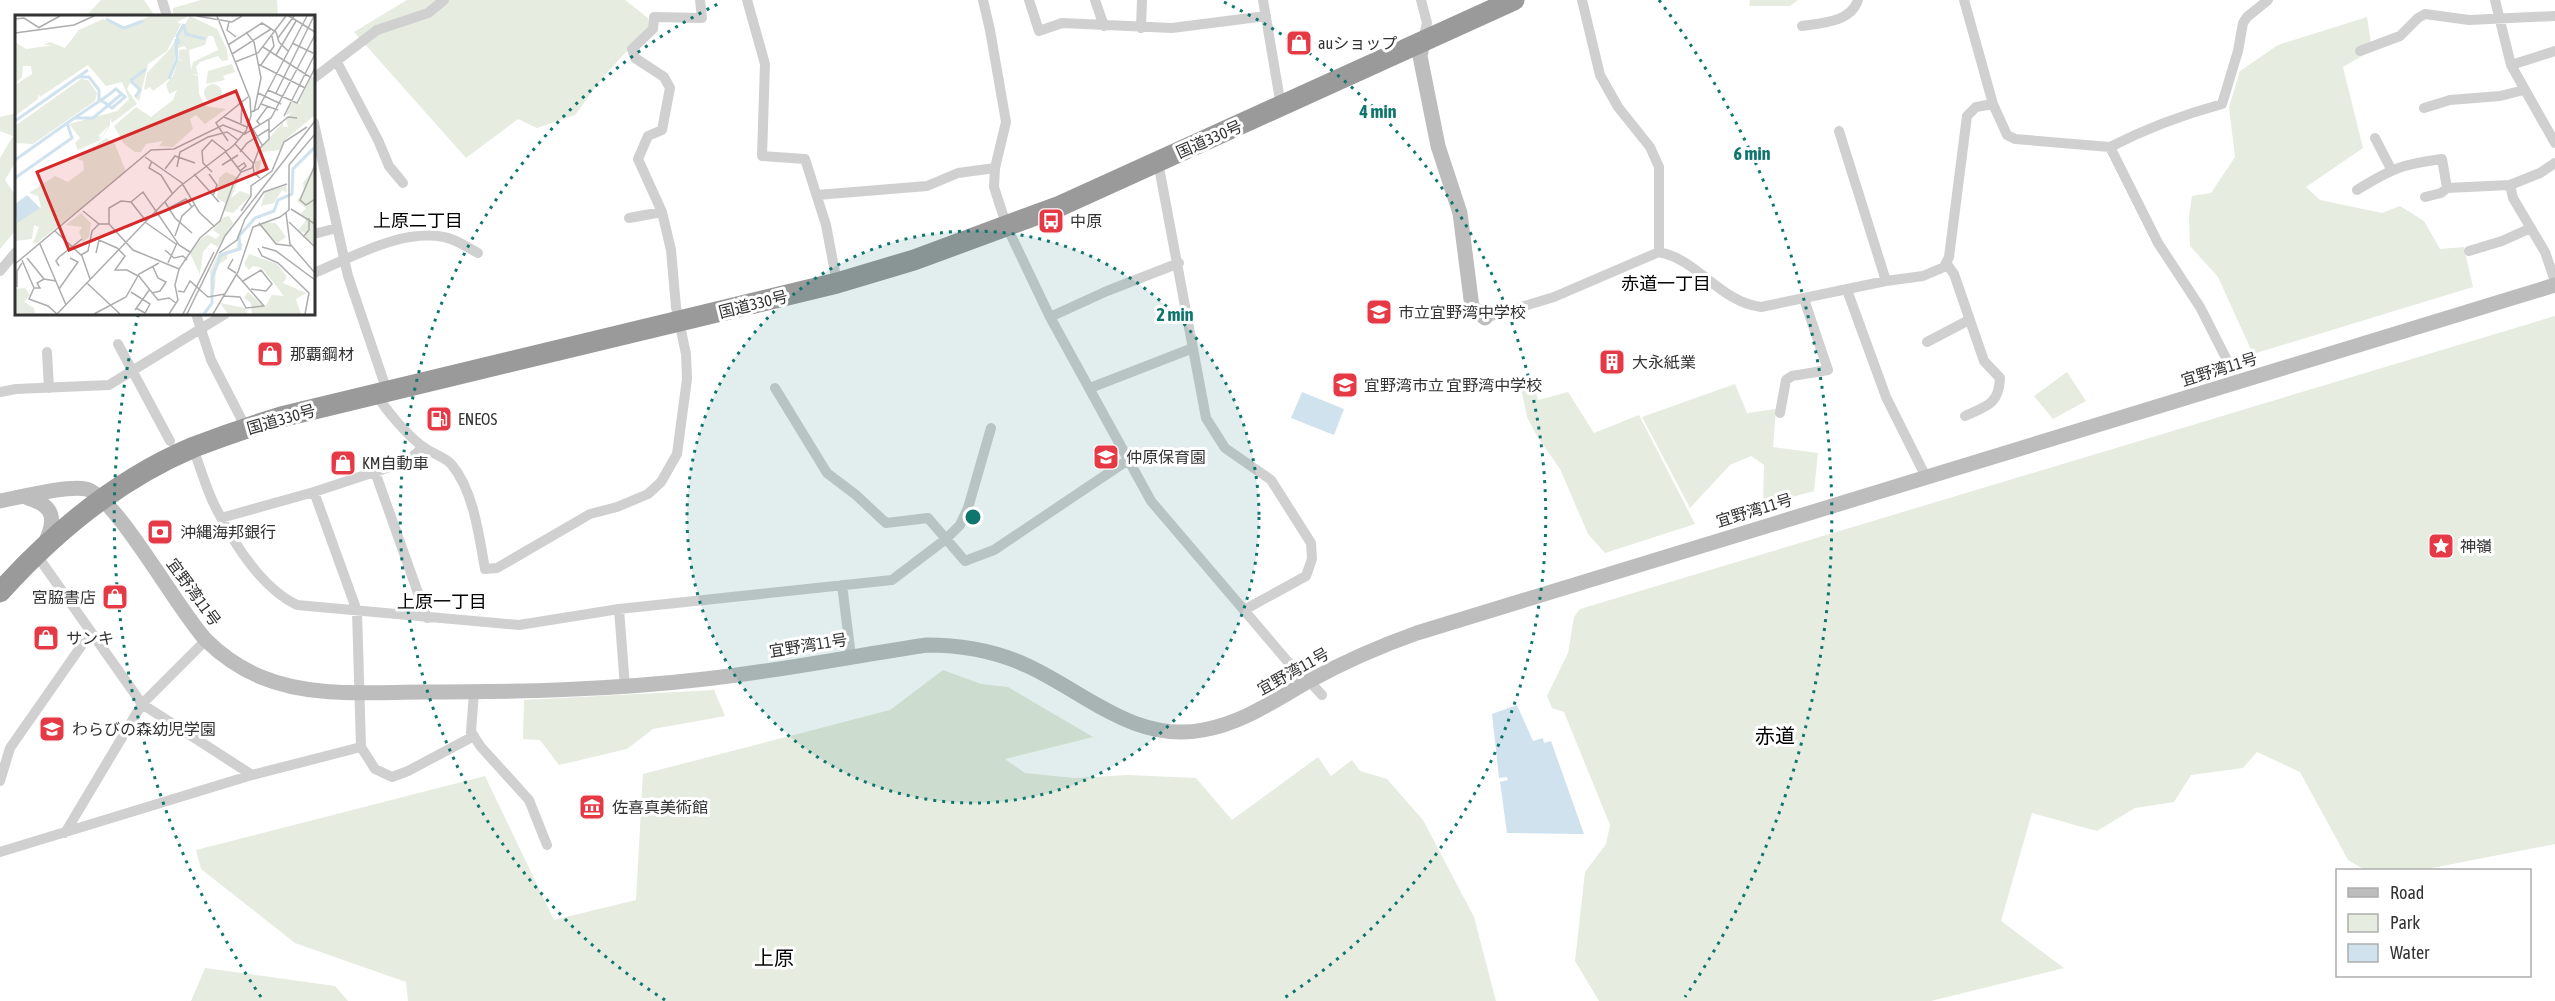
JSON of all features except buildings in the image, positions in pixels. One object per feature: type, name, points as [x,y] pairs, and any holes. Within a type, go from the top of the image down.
[{"type":"highway","name":"国道330号","points":[[0,592],[39,551],[103,498],[193,448],[281,417],[837,283],[1007,227],[1070,202],[1514,0]]},
{"type":"street","points":[[162,0],[166,15]]},
{"type":"street","points":[[315,77],[377,30],[428,13],[444,0]]},
{"type":"street","points":[[315,135],[317,160],[382,392],[383,406],[423,447],[451,462],[470,499],[485,569],[497,568],[590,514],[617,507],[648,494],[661,482],[677,454],[687,379],[686,354],[679,322],[671,250],[662,212],[638,159],[648,136],[662,130],[670,88],[664,78],[635,58],[632,49],[653,29],[654,17],[702,18],[700,0]]},
{"type":"street","points":[[747,0],[765,64],[762,156],[805,159],[826,225],[837,283]]},
{"type":"street","points":[[982,0],[990,30],[1006,122],[995,168],[994,187],[1007,227],[1050,317],[1151,501],[1307,682],[1322,695]]},
{"type":"street","points":[[1029,0],[1039,31],[1062,23],[1172,28],[1266,16]]},
{"type":"street","points":[[1095,0],[1104,26]]},
{"type":"street","points":[[1141,28],[1142,0]]},
{"type":"street","points":[[1263,0],[1281,106]]},
{"type":"street","points":[[1421,0],[1427,23],[1420,56],[1438,146],[1460,213],[1472,307],[1485,318],[1554,297],[1659,252],[1674,255],[1731,298],[1744,305],[1761,308],[1886,281],[1923,276],[1944,267],[1949,257],[1967,116],[1976,107],[1993,104]]},
{"type":"street","points":[[1582,0],[1600,75],[1618,107],[1650,147],[1659,167],[1659,252]]},
{"type":"street","points":[[1802,26],[1834,21],[1850,13],[1858,0]]},
{"type":"street","points":[[1964,0],[1993,104],[2007,135],[2015,139],[2110,147],[2145,129],[2222,104],[2229,87],[2243,23],[2268,0]]},
{"type":"street","points":[[2495,0],[2511,65],[2555,142]]},
{"type":"street","points":[[2360,51],[2400,36],[2425,14],[2469,20],[2555,16]]},
{"type":"street","points":[[2511,65],[2555,51]]},
{"type":"street","points":[[336,62],[378,140],[389,166],[403,183]]},
{"type":"street","points":[[2424,108],[2450,99],[2500,96],[2524,90]]},
{"type":"street","points":[[1839,131],[1886,281]]},
{"type":"street","points":[[2375,138],[2391,169]]},
{"type":"street","points":[[2110,147],[2157,243],[2200,307],[2229,364]]},
{"type":"street","points":[[2357,190],[2391,169],[2407,164],[2442,159],[2447,188]]},
{"type":"street","points":[[1158,162],[1179,263],[1206,418],[1225,448],[1271,480],[1311,543],[1312,559],[1306,576],[1244,610]]},
{"type":"street","points":[[2425,197],[2441,193],[2447,188],[2510,185],[2540,173],[2555,163]]},
{"type":"street","points":[[817,195],[927,186],[958,173],[995,168]]},
{"type":"street","points":[[2510,185],[2513,198],[2545,252],[2555,283]]},
{"type":"street","points":[[629,218],[662,212]]},
{"type":"street","points":[[315,234],[337,228]]},
{"type":"street","points":[[2469,251],[2502,241],[2531,228]]},
{"type":"street","points":[[315,273],[389,243],[423,235],[447,237],[478,253]]},
{"type":"street","points":[[0,271],[15,253]]},
{"type":"street","points":[[1050,317],[1107,291],[1179,263]]},
{"type":"street","points":[[1946,263],[1954,274],[1983,361],[2000,378],[1999,393],[1987,406],[1965,416]]},
{"type":"street","name":"宜野湾11号","points":[[103,498],[206,640],[245,669],[278,683],[310,690],[474,692],[625,687],[706,679],[927,645],[966,646],[989,651],[1029,666],[1125,720],[1160,731],[1202,730],[1224,725],[1269,705],[1307,682],[1375,648],[1417,633],[2555,283]]},
{"type":"street","points":[[1847,290],[1886,397],[1926,477]]},
{"type":"street","points":[[1780,413],[1786,380],[1792,376],[1828,370],[1804,299]]},
{"type":"street","points":[[196,315],[211,360],[246,428]]},
{"type":"street","points":[[0,392],[16,389],[109,385],[201,326],[223,315]]},
{"type":"street","points":[[1927,342],[1969,320]]},
{"type":"street","points":[[118,344],[170,441]]},
{"type":"street","points":[[1090,388],[1193,348]]},
{"type":"street","points":[[47,352],[49,388]]},
{"type":"street","points":[[775,388],[826,473],[856,495],[886,523],[928,518],[965,561],[994,550],[1128,460]]},
{"type":"street","points":[[193,448],[221,518],[261,578],[281,597],[297,605],[519,625],[619,609],[892,580],[946,539],[960,525],[968,508],[991,428]]},
{"type":"street","points":[[221,518],[314,492],[408,461],[423,447]]},
{"type":"street","points":[[375,472],[428,618]]},
{"type":"street","points":[[0,501],[77,488],[87,489],[103,498]]},
{"type":"street","points":[[314,492],[357,611],[361,747],[375,769],[392,777],[474,736]]},
{"type":"street","points":[[25,497],[48,506],[52,524],[39,551],[91,632],[142,704],[252,775]]},
{"type":"street","points":[[842,585],[851,656]]},
{"type":"street","points":[[619,609],[625,687]]},
{"type":"street","points":[[0,781],[10,748],[91,632]]},
{"type":"street","points":[[65,833],[142,704],[206,640]]},
{"type":"street","points":[[474,692],[471,732],[528,800],[547,845]]},
{"type":"street","points":[[0,852],[252,775],[361,747]]},
{"type":"green space","points":[[101,0],[144,0],[154,15],[87,15]]},
{"type":"green space","points":[[201,0],[277,0],[278,15],[173,15],[173,8]]},
{"type":"green space","points":[[407,0],[625,0],[648,18],[649,27],[604,76],[575,115],[537,128],[518,119],[466,158],[354,32]]},
{"type":"green space","points":[[1750,0],[1798,0],[1790,6],[1749,6]]},
{"type":"green space","points":[[2367,17],[2372,50],[2343,67],[2363,148],[2306,187],[2320,200],[2382,213],[2400,206],[2424,221],[2440,249],[2464,247],[2473,287],[2253,354],[2218,277],[2190,246],[2189,216],[2192,196],[2211,193],[2235,157],[2229,107],[2240,71],[2278,45]]},
{"type":"green space","points":[[15,111],[15,163],[5,180],[15,195],[15,231],[0,249],[0,158],[13,136],[0,131],[0,117],[13,114]]},
{"type":"green space","points":[[2555,316],[2555,844],[2427,869],[2363,869],[2348,860],[2300,772],[2257,752],[2243,768],[2191,775],[2174,802],[2135,808],[2097,831],[2032,813],[2001,921],[2064,968],[1931,1001],[1599,1001],[1575,961],[1585,872],[1606,844],[1610,825],[1564,712],[1552,708],[1547,696],[1568,653],[1574,617],[1580,609]]},
{"type":"green space","points":[[2067,372],[2086,401],[2053,419],[2034,396]]},
{"type":"green space","points":[[1533,380],[1538,400],[1568,392],[1594,433],[1639,415],[1695,524],[1605,553],[1588,534],[1560,469],[1527,417],[1520,384]]},
{"type":"green space","points":[[1735,384],[1747,413],[1776,409],[1773,447],[1818,453],[1814,491],[1763,505],[1764,465],[1751,456],[1730,465],[1690,508],[1642,417]]},
{"type":"green space","points":[[943,670],[981,684],[1008,687],[1093,737],[1005,759],[1025,773],[1074,778],[1128,775],[1196,778],[1232,820],[1318,757],[1331,776],[1352,760],[1360,771],[1387,779],[1423,820],[1474,917],[1496,1001],[408,1001],[406,982],[295,943],[201,869],[196,850],[485,776],[554,920],[636,900],[643,774],[890,710]]},
{"type":"green space","points":[[714,690],[725,716],[653,729],[627,749],[559,765],[540,740],[523,739],[524,700]]},
{"type":"green space","points":[[205,968],[335,986],[348,1001],[191,1001]]},
{"type":"water","points":[[1302,392],[1344,409],[1334,435],[1291,418]]},
{"type":"water","points":[[1517,705],[1533,741],[1543,738],[1544,743],[1551,741],[1584,834],[1507,833],[1500,782],[1508,780],[1507,777],[1499,778],[1492,714]]},
{"type":"place","name":"auショップ","points":[[1299,43]]},
{"type":"place","name":"中原","points":[[1051,221]]},
{"type":"place","name":"市立宜野湾中学校","points":[[1379,312]]},
{"type":"place","name":"那覇鋼材","points":[[270,354]]},
{"type":"place","name":"大永紙業","points":[[1612,362]]},
{"type":"place","name":"宜野湾市立 宜野湾中学校","points":[[1345,385]]},
{"type":"place","name":"ENEOS","points":[[439,419]]},
{"type":"place","name":"仲原保育園","points":[[1106,457]]},
{"type":"place","name":"KM自動車","points":[[343,463]]},
{"type":"place","name":"沖縄海邦銀行","points":[[160,532]]},
{"type":"place","name":"神嶺","points":[[2441,546]]},
{"type":"place","name":"宮脇書店","points":[[115,597]]},
{"type":"place","name":"サンキ","points":[[46,638]]},
{"type":"place","name":"わらびの森幼児学園","points":[[52,729]]},
{"type":"place","name":"佐喜真美術館","points":[[592,807]]},
{"type":"district","name":"上原二丁目","points":[[418,221]]},
{"type":"district","name":"赤道一丁目","points":[[1666,284]]},
{"type":"district","name":"上原一丁目","points":[[442,602]]},
{"type":"district","name":"赤道","points":[[1775,736]]},
{"type":"district","name":"上原","points":[[774,958]]}]
